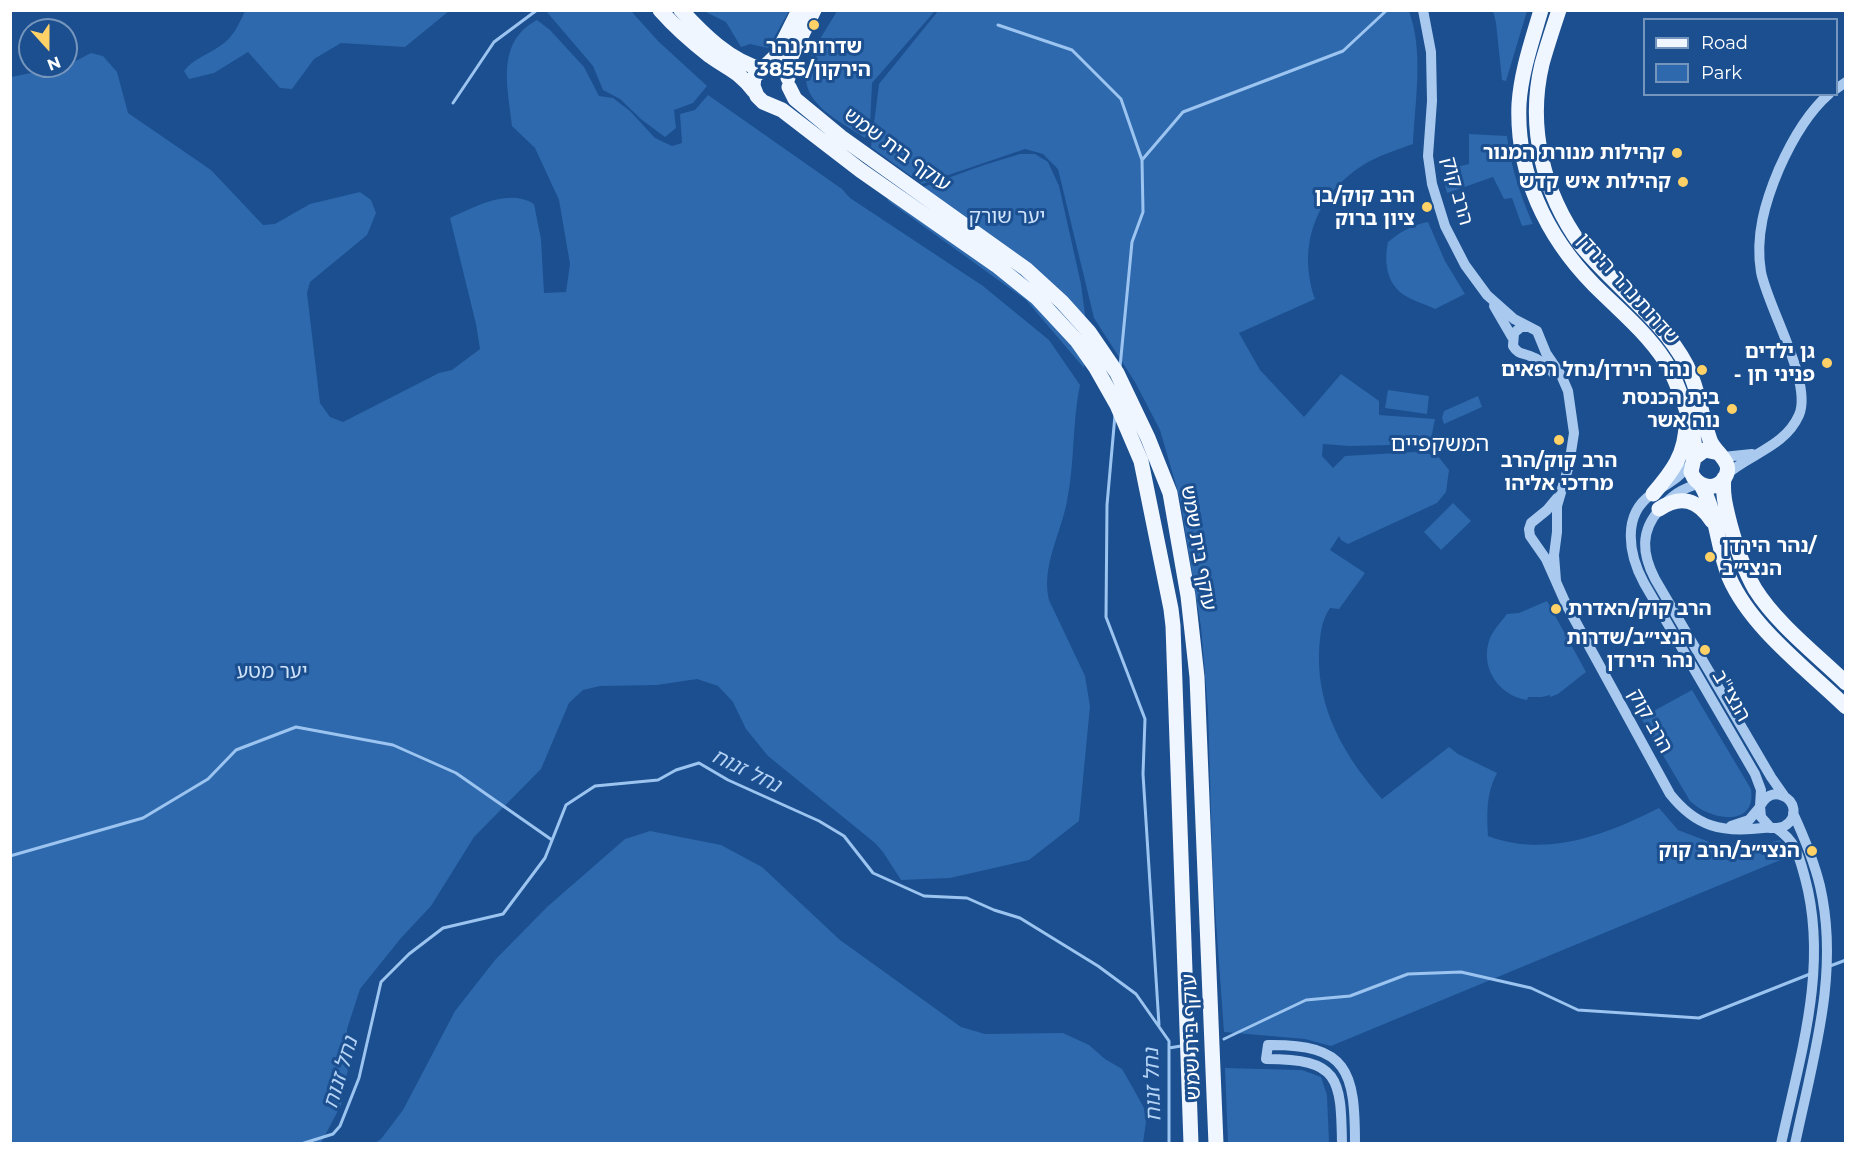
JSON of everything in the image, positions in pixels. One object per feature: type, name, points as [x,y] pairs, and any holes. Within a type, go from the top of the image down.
[{"type":"main road","points":[[660,10],[675,27],[710,56],[745,78],[759,99],[766,103],[780,101],[787,95],[791,57],[814,10]]},
{"type":"main road","points":[[681,10],[733,56],[747,65],[781,69],[789,83]]},
{"type":"main road","points":[[754,92],[754,77],[776,56],[799,10]]},
{"type":"main road","name":"שדרות נהר הירדן","points":[[1541,10],[1527,54],[1519,103],[1521,141],[1529,182],[1556,240],[1593,284],[1656,349],[1671,371],[1694,433],[1694,458]]},
{"type":"main road","name":"שדרות נהר הירדן","points":[[1559,10],[1542,65],[1537,112],[1540,154],[1551,191],[1569,229],[1591,257],[1671,339],[1694,380],[1711,441],[1721,455]]},
{"type":"main road","name":"עוקף בית שמש","points":[[789,83],[795,99],[841,137],[1026,269],[1062,302],[1089,332],[1117,373],[1148,438],[1170,493],[1188,596],[1197,677],[1216,1143]]},
{"type":"main road","name":"עוקף בית שמש","points":[[766,103],[782,110],[860,170],[996,265],[1037,298],[1066,328],[1095,368],[1117,405],[1141,461],[1172,609],[1191,1143]]},
{"type":"main road","points":[[1653,494],[1672,472],[1681,457],[1686,430],[1684,403]]},
{"type":"main road","points":[[1845,683],[1773,612],[1755,588],[1743,564],[1723,492],[1727,464],[1721,455],[1705,450],[1694,458],[1691,472],[1711,505],[1730,578],[1750,611],[1773,638],[1845,707]]},
{"type":"main road","points":[[1700,484],[1716,485],[1725,477]]},
{"type":"main road","points":[[1659,509],[1673,501],[1693,501],[1703,508],[1714,523]]},
{"type":"street","name":"הרב קוק","points":[[1423,10],[1431,52],[1432,101],[1428,156],[1432,184],[1445,226],[1455,247],[1472,275],[1490,298],[1512,337]]},
{"type":"street","points":[[1725,477],[1736,466],[1772,447],[1786,435],[1799,415],[1801,404],[1797,369],[1761,272],[1760,227],[1767,199],[1791,143],[1810,115],[1827,96]]},
{"type":"street","name":"הרב קוק","points":[[1490,298],[1514,319],[1529,327]]},
{"type":"street","points":[[1529,327],[1537,331],[1540,339],[1536,351],[1528,355],[1515,350],[1512,346],[1512,337],[1517,330],[1529,327]]},
{"type":"street","name":"הרב קוק","points":[[1540,339],[1546,353],[1565,382],[1574,422],[1573,442],[1556,513],[1554,558],[1556,581]]},
{"type":"street","name":"הרב קוק","points":[[1528,355],[1551,370],[1570,400]]},
{"type":"street","points":[[1721,455],[1755,454]]},
{"type":"street","name":"הנצי\"ב","points":[[1694,458],[1679,477],[1643,502],[1631,526],[1631,549],[1644,583],[1755,774],[1761,787],[1760,807]]},
{"type":"street","name":"הנצי\"ב","points":[[1700,484],[1676,493],[1655,513],[1646,531],[1645,550],[1651,570],[1771,777],[1785,797]]},
{"type":"street","name":"הרב קוק","points":[[1538,518],[1549,509],[1559,493]]},
{"type":"street","points":[[1538,518],[1551,519],[1556,533],[1548,544],[1536,543],[1531,538],[1529,529],[1533,521],[1538,518]]},
{"type":"street","name":"הרב קוק","points":[[1536,543],[1566,604],[1670,794],[1680,808],[1702,823],[1716,827],[1733,830],[1773,828]]},
{"type":"street","points":[[1716,827],[1742,824],[1752,818],[1764,800],[1771,795],[1779,794],[1785,797],[1791,802],[1820,885],[1826,920],[1828,954],[1825,1004],[1795,1143]]},
{"type":"street","points":[[1760,807],[1762,819],[1794,843],[1802,867],[1813,918],[1815,951],[1810,1008],[1781,1143]]},
{"type":"street","points":[[1773,828],[1789,822],[1793,813]]},
{"type":"street","points":[[1342,1143],[1340,1096],[1333,1078],[1327,1072],[1311,1064],[1266,1059],[1268,1045],[1294,1045],[1317,1050],[1336,1060],[1344,1068],[1353,1093],[1355,1143]]},
{"type":"green space","points":[[245,10],[449,11],[405,47],[341,43],[314,59],[292,89],[280,88],[248,52],[214,73],[189,79],[184,71],[192,63],[229,39]]},
{"type":"green space","points":[[546,11],[631,11],[658,41],[707,86],[693,103],[674,110],[676,128],[665,137],[642,120],[620,99],[603,90],[593,66]]},
{"type":"green space","points":[[704,11],[789,11],[768,48],[750,44],[741,47],[726,22]]},
{"type":"green space","points":[[837,11],[935,11],[872,83],[870,127],[865,138],[832,117],[814,99],[808,89],[806,77],[810,58]]},
{"type":"green space","points":[[938,11],[1409,11],[1414,27],[1417,60],[1413,144],[1375,158],[1352,173],[1325,203],[1310,238],[1308,258],[1315,299],[1239,333],[1260,370],[1304,417],[1341,374],[1379,401],[1379,415],[1435,419],[1430,444],[1350,446],[1323,444],[1322,456],[1333,468],[1345,456],[1415,452],[1437,455],[1449,470],[1446,492],[1437,503],[1348,544],[1339,536],[1330,550],[1365,573],[1339,609],[1330,608],[1321,629],[1319,652],[1323,694],[1336,732],[1356,766],[1382,799],[1449,747],[1458,754],[1497,773],[1489,796],[1488,836],[1532,845],[1554,844],[1597,835],[1659,808],[1678,830],[1712,843],[1750,847],[1780,840],[1790,856],[1331,1046],[1305,1039],[1224,1032],[1213,880],[1208,710],[1201,627],[1180,499],[1160,430],[1135,382],[1094,318],[1058,169],[1043,154],[1025,149],[922,184],[871,147],[879,84]]},
{"type":"green space","points":[[1493,11],[1527,11],[1506,81],[1502,80]]},
{"type":"green space","name":"יער מטע","points":[[537,20],[550,30],[584,67],[599,96],[613,98],[630,111],[655,138],[672,146],[682,143],[680,114],[695,110],[708,95],[842,189],[850,198],[983,286],[1049,340],[1080,385],[1070,486],[1050,562],[1047,587],[1049,600],[1085,676],[1090,706],[1079,821],[1029,860],[950,878],[901,880],[875,843],[768,756],[746,729],[733,702],[718,686],[697,679],[657,685],[600,686],[583,690],[569,703],[541,769],[474,837],[431,906],[401,938],[360,989],[347,1029],[348,1069],[341,1105],[321,1143],[11,1143],[11,77],[78,78],[78,60],[91,53],[103,56],[117,72],[128,113],[211,170],[263,225],[275,224],[310,204],[360,192],[371,200],[376,213],[367,235],[310,282],[307,293],[320,403],[330,417],[343,422],[439,373],[452,370],[480,349],[450,218],[503,198],[524,200],[534,204],[541,239],[544,293],[566,292],[570,264],[559,200],[535,148],[512,126],[507,67],[515,40],[524,29]]},
{"type":"green space","points":[[1469,134],[1507,136],[1517,181],[1533,224],[1522,226],[1512,198],[1504,199],[1493,177],[1447,193],[1445,185],[1454,182],[1452,168],[1469,164]]},
{"type":"green space","name":"יער שורק","points":[[1020,154],[1035,154],[1048,162],[1059,186],[1081,284],[1088,338],[1084,368],[1026,300],[887,200]]},
{"type":"green space","points":[[1428,222],[1445,261],[1465,294],[1435,309],[1398,290],[1390,278],[1386,257],[1388,242],[1406,229]]},
{"type":"green space","points":[[1388,390],[1429,396],[1427,414],[1385,408]]},
{"type":"green space","points":[[1478,396],[1482,407],[1444,424],[1442,418],[1444,411]]},
{"type":"green space","points":[[1453,503],[1471,521],[1441,550],[1424,532]]},
{"type":"green space","points":[[1547,601],[1586,672],[1558,694],[1550,697],[1550,695],[1528,697],[1527,700],[1508,693],[1494,680],[1487,661],[1489,641],[1494,630],[1507,614],[1519,613]]},
{"type":"green space","points":[[1692,690],[1751,789],[1751,802],[1747,810],[1739,815],[1730,817],[1708,813],[1690,801],[1641,718]]},
{"type":"green space","points":[[650,831],[721,845],[762,867],[840,940],[961,1027],[985,1034],[1063,1033],[1089,1045],[1105,1059],[1122,1069],[1133,1088],[1144,1108],[1146,1122],[1143,1143],[375,1143],[381,1139],[403,1110],[455,1011],[495,960],[547,907],[625,839]]},
{"type":"green space","points":[[1225,1068],[1302,1070],[1321,1077],[1327,1095],[1329,1143],[1228,1143]]},
{"type":"waterway","points":[[453,103],[494,42],[537,10]]},
{"type":"waterway","points":[[1142,160],[1183,112],[1343,51],[1387,10]]},
{"type":"waterway","points":[[998,25],[1072,50],[1121,99],[1142,160],[1143,212],[1132,242],[1120,367]]},
{"type":"waterway","points":[[1115,415],[1107,505],[1106,617],[1145,719],[1143,774],[1159,1025]]},
{"type":"waterway","points":[[10,856],[143,818],[208,779],[236,750],[296,727],[393,745],[456,773],[552,840]]},
{"type":"waterway","name":"נחל זנוח","points":[[301,1144],[333,1134],[340,1126],[359,1078],[381,982],[409,954],[443,928],[503,914],[545,858],[566,805],[595,786],[658,780],[676,770],[699,763],[728,780],[819,821],[844,836],[873,873],[924,896],[967,898],[1020,918],[1098,966],[1136,994],[1169,1041],[1169,1144]]},
{"type":"waterway","points":[[1830,966],[1846,960]]},
{"type":"waterway","points":[[1224,1039],[1306,1000],[1350,996],[1408,974],[1461,972],[1531,988],[1578,1010],[1699,1018],[1810,974]]},
{"type":"waterway","points":[[1169,1048],[1181,1046]]},
{"type":"place","name":"שדרות נהר הירקון/3855","points":[[814,25]]},
{"type":"place","name":"קהילות מנורת המנור","points":[[1677,153]]},
{"type":"place","name":"קהילות איש קדש","points":[[1683,182]]},
{"type":"place","name":"הרב קוק/בן ציון ברוק","points":[[1427,207]]},
{"type":"place","name":"גן ילדים - פניני חן","points":[[1827,363]]},
{"type":"place","name":"נהר הירדן/נחל רפאים","points":[[1702,370]]},
{"type":"place","name":"בית הכנסת נוה אשר","points":[[1732,409]]},
{"type":"place","name":"הרב קוק/הרב מרדכי אליהו","points":[[1559,440]]},
{"type":"place","name":"נהר הירדן/ הנצי״ב","points":[[1710,557]]},
{"type":"place","name":"הרב קוק/האדרת","points":[[1556,609]]},
{"type":"place","name":"הנצי״ב/שדרות נהר הירדן","points":[[1705,650]]},
{"type":"place","name":"הנצי״ב/הרב קוק","points":[[1812,851]]},
{"type":"district","name":"המשקפיים","points":[[1440,445]]}]
